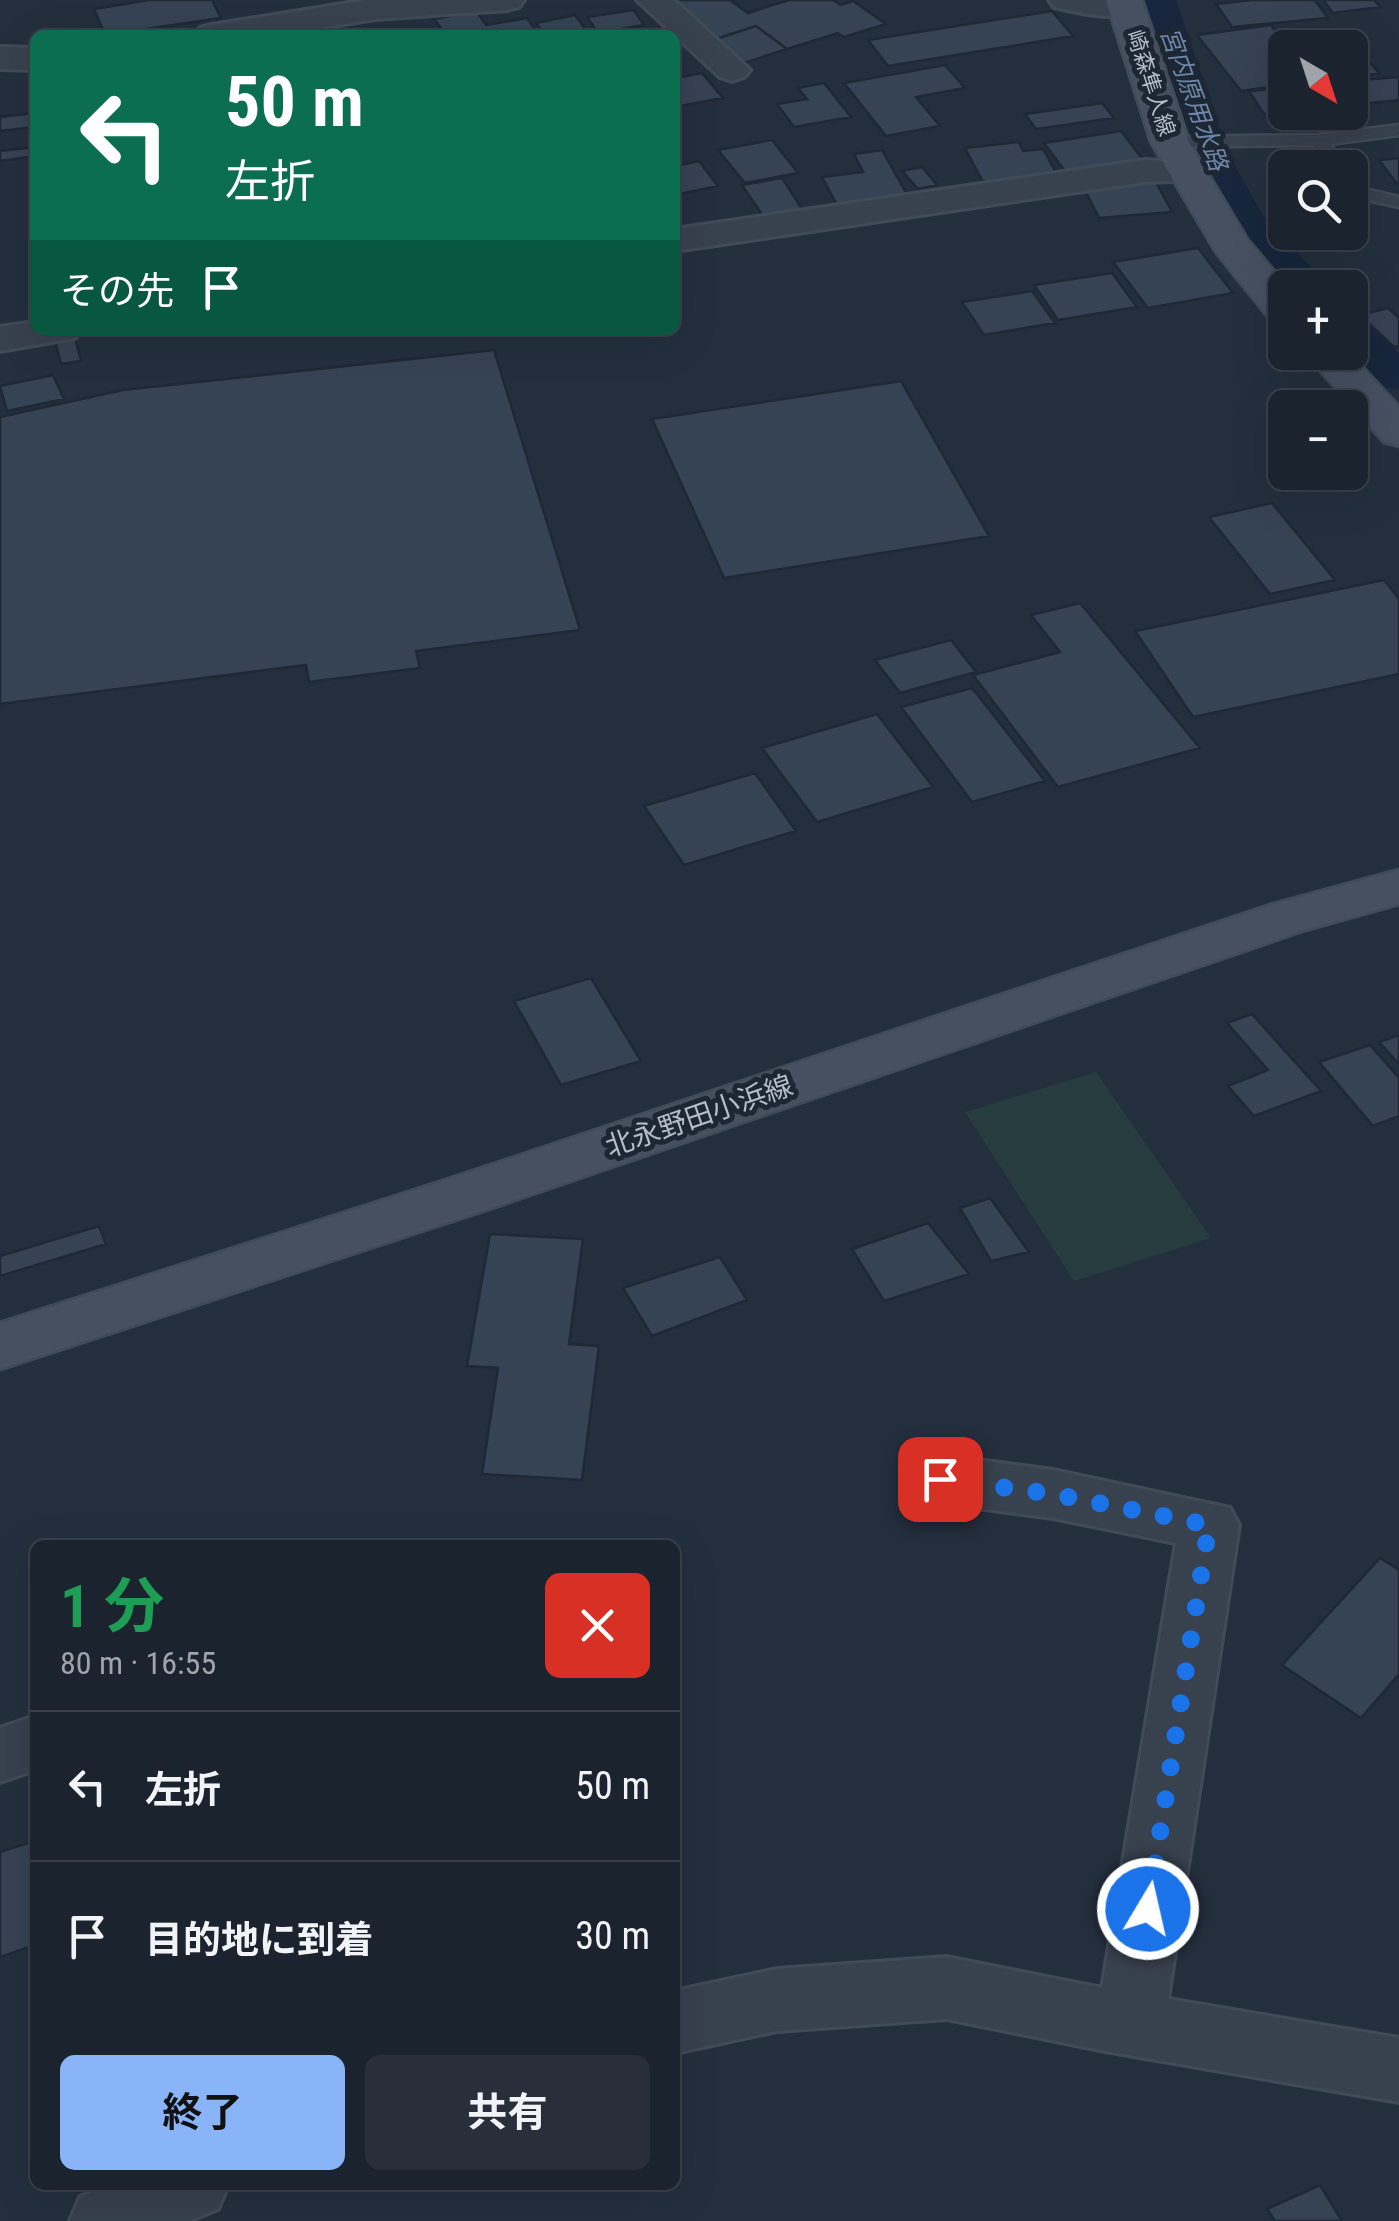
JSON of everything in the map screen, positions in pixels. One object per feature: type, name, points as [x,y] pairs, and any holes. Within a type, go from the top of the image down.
[{"type":"main road","name":"崎森隼人線","points":[[1125,3],[1179,157],[1230,244],[1268,290]]},
{"type":"main road","points":[[1341,370],[1399,434]]},
{"type":"main road","name":"北永野田小浜線","points":[[0,1346],[463,1196],[1288,918],[1399,887]]},
{"type":"street","points":[[245,30],[375,10],[507,0]]},
{"type":"street","points":[[654,0],[732,70]]},
{"type":"street","points":[[1066,0],[1125,3]]},
{"type":"street","points":[[0,58],[30,59]]},
{"type":"street","points":[[680,239],[1144,171],[1179,157]]},
{"type":"street","points":[[0,339],[30,335]]},
{"type":"street","points":[[940,1479],[1053,1494],[1209,1525],[1130,2024]]},
{"type":"street","points":[[0,1755],[30,1745]]},
{"type":"street","points":[[680,2021],[777,2000],[947,1988],[1399,2070]]},
{"type":"street","points":[[104,2221],[181,2190]]},
{"type":"lane","points":[[1179,157],[1399,130]]},
{"type":"lane","points":[[1318,140],[1326,150]]},
{"type":"lane","points":[[1368,195],[1399,202]]},
{"type":"green space","points":[[1096,1072],[1211,1238],[1074,1281],[965,1112]]},
{"type":"building","points":[[149,0],[212,0],[221,18],[139,30],[103,30],[94,9]]},
{"type":"building","points":[[659,0],[730,0],[748,13],[789,0],[833,0],[841,5],[853,1],[886,24],[844,37],[838,33],[787,49],[756,26],[713,40]]},
{"type":"building","points":[[1315,0],[1328,18],[1232,27],[1216,4]]},
{"type":"building","points":[[1323,0],[1374,0],[1380,7],[1333,13]]},
{"type":"building","points":[[634,10],[644,25],[596,30],[587,17]]},
{"type":"building","points":[[476,11],[486,25],[527,18],[535,30],[442,30],[434,19]]},
{"type":"building","points":[[1052,11],[1073,36],[888,66],[868,40]]},
{"type":"building","points":[[575,15],[586,30],[541,30],[536,23]]},
{"type":"building","points":[[1271,25],[1275,30],[1268,30],[1268,87],[1241,91],[1197,35]]},
{"type":"building","points":[[756,26],[787,49],[744,63],[713,40]]},
{"type":"building","points":[[1368,60],[1379,73],[1368,75]]},
{"type":"building","points":[[945,65],[965,88],[916,97],[940,126],[886,136],[844,83]]},
{"type":"building","points":[[702,73],[723,98],[680,106],[680,77]]},
{"type":"building","points":[[1399,77],[1399,100],[1368,103],[1368,80]]},
{"type":"building","points":[[824,83],[851,117],[794,127],[777,104],[807,99],[798,88]]},
{"type":"building","points":[[1268,89],[1268,114],[1264,114],[1249,91]]},
{"type":"building","points":[[1102,103],[1114,118],[1036,129],[1025,114]]},
{"type":"building","points":[[30,114],[30,128],[0,131],[0,117]]},
{"type":"building","points":[[1121,131],[1148,166],[1070,178],[1044,143]]},
{"type":"building","points":[[772,140],[798,173],[745,183],[718,150]]},
{"type":"building","points":[[1019,142],[1023,151],[1043,149],[1057,174],[983,182],[965,148]]},
{"type":"building","points":[[30,148],[30,157],[0,161],[0,151]]},
{"type":"building","points":[[882,150],[909,198],[838,207],[822,177],[863,172],[854,154]]},
{"type":"building","points":[[1399,158],[1399,184],[1397,184],[1379,160]]},
{"type":"building","points":[[699,161],[718,186],[680,194],[680,165]]},
{"type":"building","points":[[922,167],[937,185],[918,189],[902,171]]},
{"type":"building","points":[[782,178],[804,212],[765,219],[742,185]]},
{"type":"building","points":[[1156,182],[1172,212],[1099,218],[1084,188]]},
{"type":"building","points":[[1198,248],[1233,293],[1148,308],[1113,262]]},
{"type":"building","points":[[1112,273],[1137,307],[1058,320],[1034,285]]},
{"type":"building","points":[[1032,291],[1055,323],[984,335],[962,302]]},
{"type":"building","points":[[1388,308],[1399,318],[1399,346],[1394,347],[1368,323],[1368,313]]},
{"type":"building","points":[[75,338],[81,361],[61,364],[55,341]]},
{"type":"building","points":[[494,350],[580,630],[416,651],[420,668],[309,682],[306,665],[0,704],[0,417],[123,390]]},
{"type":"building","points":[[53,375],[64,399],[7,411],[0,386]]},
{"type":"building","points":[[901,381],[989,536],[724,578],[652,419]]},
{"type":"building","points":[[1272,503],[1335,580],[1270,594],[1209,517]]},
{"type":"building","points":[[1384,580],[1399,599],[1399,674],[1193,717],[1135,631]]},
{"type":"building","points":[[1080,603],[1200,748],[1058,787],[973,675],[1060,652],[1031,615]]},
{"type":"building","points":[[951,640],[976,672],[900,693],[875,660]]},
{"type":"building","points":[[972,688],[1045,781],[972,802],[901,707]]},
{"type":"building","points":[[877,714],[933,787],[817,822],[762,748]]},
{"type":"building","points":[[755,773],[796,831],[684,865],[644,806]]},
{"type":"building","points":[[591,978],[641,1061],[561,1085],[514,1001]]},
{"type":"building","points":[[1252,1014],[1321,1091],[1254,1116],[1228,1086],[1268,1070],[1227,1023]]},
{"type":"building","points":[[1399,1035],[1399,1064],[1379,1042]]},
{"type":"building","points":[[1370,1045],[1399,1078],[1399,1116],[1373,1126],[1319,1062]]},
{"type":"building","points":[[990,1198],[1029,1252],[991,1261],[960,1208]]},
{"type":"building","points":[[928,1223],[969,1274],[884,1301],[852,1249]]},
{"type":"building","points":[[99,1226],[106,1244],[0,1276],[0,1256]]},
{"type":"building","points":[[490,1234],[583,1239],[569,1344],[599,1346],[582,1480],[482,1474],[498,1368],[467,1366]]},
{"type":"building","points":[[720,1257],[747,1300],[652,1336],[623,1288]]},
{"type":"building","points":[[1380,1558],[1399,1570],[1399,1674],[1361,1718],[1282,1665]]},
{"type":"building","points":[[30,1842],[30,1947],[0,1957],[0,1852]]},
{"type":"building","points":[[1320,2185],[1342,2221],[1275,2221],[1267,2209]]},
{"type":"waterway","name":"宮内原用水路","points":[[1158,0],[1209,153],[1245,220],[1293,270]]},
{"type":"waterway","name":"宮内原用水路","points":[[1368,346],[1399,377]]},
{"type":"route","points":[[940,1479],[1053,1494],[1209,1525],[1148,1909]]}]
